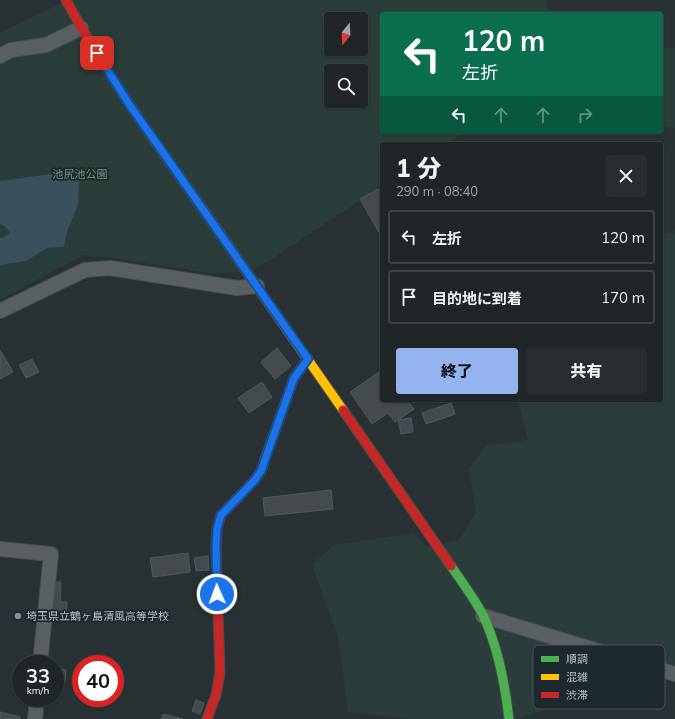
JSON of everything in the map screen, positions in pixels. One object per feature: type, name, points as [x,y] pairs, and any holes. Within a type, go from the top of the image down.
[{"type":"street","points":[[66,0],[129,104],[466,587],[483,616],[500,664],[506,690],[508,719]]},
{"type":"street","points":[[0,56],[11,50],[46,45],[82,28]]},
{"type":"street","points":[[0,311],[85,270],[110,268],[237,288],[257,286]]},
{"type":"street","points":[[207,719],[216,695],[220,673],[216,547],[217,529],[221,515],[254,481],[261,471],[294,378],[308,359]]},
{"type":"street","points":[[0,549],[51,554],[41,655]]},
{"type":"street","points":[[483,616],[579,645]]},
{"type":"street","points":[[665,671],[675,674]]},
{"type":"street","points":[[35,719],[36,707]]},
{"type":"green space","name":"池尻池公園","points":[[67,0],[546,0],[549,12],[380,12],[380,134],[461,134],[449,142],[380,142],[380,187],[269,261],[248,272],[209,273],[83,255],[0,300],[0,33]]},
{"type":"green space","points":[[663,48],[675,48],[675,128],[663,127]]},
{"type":"green space","points":[[675,227],[675,670],[665,673],[665,645],[533,645],[533,709],[548,709],[515,719],[415,719],[348,712],[338,637],[312,565],[334,545],[414,533],[426,547],[459,540],[476,512],[469,468],[486,446],[528,440],[518,402],[663,402],[663,232],[674,233]]},
{"type":"water","points":[[66,172],[79,182],[78,205],[67,232],[64,247],[47,248],[26,261],[0,265],[0,238],[3,238],[10,233],[6,227],[0,224],[0,181]]},
{"type":"building","points":[[380,188],[380,234],[360,199]]},
{"type":"building","points":[[277,348],[291,366],[275,379],[261,362]]},
{"type":"building","points":[[0,350],[13,372],[0,379]]},
{"type":"building","points":[[32,359],[39,372],[26,378],[19,365]]},
{"type":"building","points":[[380,371],[380,402],[409,402],[414,409],[395,422],[388,413],[372,424],[350,392]]},
{"type":"building","points":[[262,382],[272,397],[249,413],[238,398]]},
{"type":"building","points":[[451,403],[455,414],[426,424],[422,413]]},
{"type":"building","points":[[411,418],[413,432],[401,434],[398,420]]},
{"type":"building","points":[[331,490],[333,509],[265,516],[263,498]]},
{"type":"building","points":[[188,553],[190,572],[153,577],[150,558]]},
{"type":"building","points":[[208,556],[209,570],[196,571],[194,558]]},
{"type":"building","points":[[54,582],[61,582],[60,602],[67,602],[66,621],[52,620]]},
{"type":"building","points":[[64,670],[66,670],[64,681]]},
{"type":"building","points":[[196,700],[204,703],[200,714],[192,711]]},
{"type":"building","points":[[0,712],[20,717],[20,719],[0,719]]},
{"type":"building","points":[[163,714],[183,719],[161,719]]},
{"type":"traffic: fast","points":[[265,459],[294,378],[308,359]]},
{"type":"traffic: fast","points":[[451,566],[476,602],[493,640],[500,666],[509,719]]},
{"type":"traffic: slow","points":[[212,222],[343,410]]},
{"type":"traffic: jam","points":[[66,0],[117,86],[212,222]]},
{"type":"traffic: jam","points":[[343,410],[451,566]]},
{"type":"traffic: jam","points":[[207,719],[216,695],[220,673],[216,547],[217,529],[221,515],[254,481],[261,471],[265,459]]},
{"type":"place","name":"埼玉県立鶴ヶ島清風高等学校","points":[[18,616]]},
{"type":"route","points":[[97,53],[129,104],[308,359],[294,378],[261,471],[254,481],[221,515],[217,529],[216,547],[217,594]]}]
